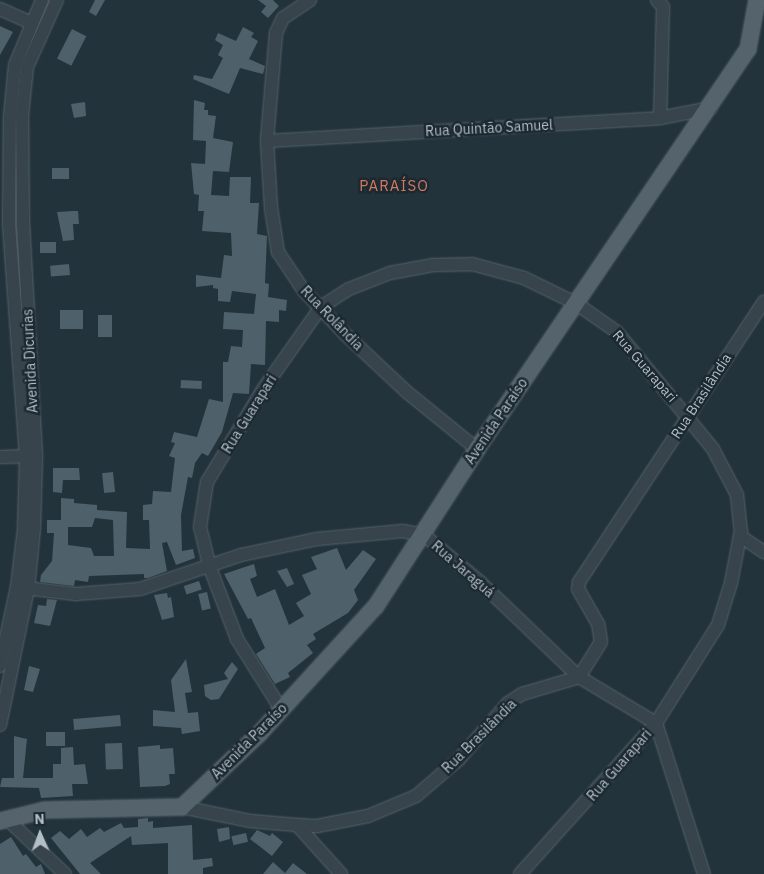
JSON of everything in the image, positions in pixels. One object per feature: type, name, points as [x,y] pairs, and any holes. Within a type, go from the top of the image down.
[{"type":"main road","name":"Avenida Paraíso","points":[[182,807],[281,709],[376,606],[424,535],[477,449],[711,108],[748,50],[757,0]]},
{"type":"main road","name":"Rua Brasilândia","points":[[2,821],[45,810],[182,807]]},
{"type":"street","name":"Avenida Dicurias","points":[[0,666],[23,588],[26,456],[5,222],[10,117],[15,65],[42,0]]},
{"type":"street","name":"Avenida Dicurias","points":[[0,725],[34,528],[36,455],[22,223],[22,116],[27,67],[57,0]]},
{"type":"street","name":"Rua Rolândia","points":[[310,0],[283,18],[276,33],[267,141],[271,208],[278,252],[304,291],[408,393],[477,449]]},
{"type":"street","points":[[657,0],[663,7],[660,118]]},
{"type":"street","points":[[0,10],[31,23]]},
{"type":"street","name":"Rua Quintão Samuel","points":[[267,141],[660,118],[711,108]]},
{"type":"street","name":"Rua Guarapari","points":[[281,709],[237,639],[210,568],[200,527],[207,482],[264,388],[321,307],[348,289],[390,273],[433,265],[472,264],[524,278],[577,304],[618,332],[714,449],[737,495],[740,536],[718,625],[656,722],[520,874]]},
{"type":"street","name":"Rua Brasilândia","points":[[182,807],[250,821],[317,826],[368,816],[416,796],[459,759],[508,703],[522,694],[579,677],[601,642],[598,624],[578,588],[579,582],[764,301]]},
{"type":"street","points":[[0,457],[26,456]]},
{"type":"street","name":"Rua Jaraguá","points":[[23,588],[76,594],[140,589],[210,568],[241,555],[317,539],[403,531],[424,535],[480,582],[579,677],[656,722]]},
{"type":"street","points":[[740,536],[764,552]]},
{"type":"street","points":[[656,722],[704,874]]},
{"type":"street","points":[[2,821],[65,874]]},
{"type":"street","points":[[297,825],[341,874]]},
{"type":"building","points":[[95,0],[105,0],[96,16],[89,12]]},
{"type":"building","points":[[258,0],[273,0],[279,6],[268,18],[261,12],[266,6]]},
{"type":"building","points":[[0,26],[13,32],[0,55]]},
{"type":"building","points":[[243,27],[254,33],[251,37],[258,41],[249,59],[265,66],[263,74],[240,68],[229,94],[193,79],[194,75],[212,79],[223,58],[218,55],[223,45],[215,40],[218,33],[236,41]]},
{"type":"building","points":[[72,29],[86,36],[71,66],[57,58]]},
{"type":"building","points":[[194,100],[205,103],[204,110],[208,110],[208,115],[216,116],[213,138],[233,142],[229,172],[213,171],[211,195],[229,196],[230,177],[251,177],[250,203],[259,203],[257,234],[267,236],[265,283],[269,284],[268,297],[287,300],[286,311],[279,310],[279,322],[266,321],[265,365],[251,364],[249,394],[233,393],[222,432],[208,456],[202,453],[195,463],[192,478],[188,477],[181,515],[182,551],[193,549],[195,558],[176,565],[167,542],[162,543],[167,571],[148,578],[144,578],[144,574],[89,576],[88,582],[75,580],[74,586],[40,582],[41,575],[52,561],[54,533],[47,533],[47,520],[61,520],[61,498],[74,499],[74,503],[97,505],[97,510],[127,512],[126,548],[150,549],[149,520],[143,520],[143,505],[152,504],[153,491],[171,492],[175,458],[169,456],[175,443],[171,442],[174,432],[197,437],[209,399],[223,402],[223,362],[228,362],[231,346],[242,347],[243,330],[223,329],[224,312],[254,314],[256,294],[232,291],[230,302],[218,301],[218,289],[213,288],[213,285],[196,287],[196,275],[221,278],[224,255],[232,256],[231,233],[202,231],[204,211],[198,211],[199,195],[194,194],[191,163],[205,164],[206,141],[193,140]],"holes":[[[95,518],[113,520],[114,556],[94,556],[91,548],[68,545],[68,527],[92,527]]]},
{"type":"building","points":[[85,102],[86,116],[74,118],[71,104]]},
{"type":"building","points":[[52,168],[69,168],[69,179],[52,179]]},
{"type":"building","points":[[78,211],[79,224],[73,224],[74,240],[63,241],[57,212]]},
{"type":"building","points":[[40,242],[56,242],[56,253],[40,253]]},
{"type":"building","points":[[69,264],[70,275],[51,277],[50,266]]},
{"type":"building","points":[[60,310],[83,310],[83,329],[60,329]]},
{"type":"building","points":[[98,315],[112,315],[112,337],[98,337]]},
{"type":"building","points":[[181,380],[202,381],[202,389],[181,388]]},
{"type":"building","points":[[53,468],[79,468],[80,480],[63,480],[62,493],[53,492]]},
{"type":"building","points":[[113,472],[115,492],[104,493],[102,473]]},
{"type":"building","points":[[337,548],[346,570],[363,550],[376,559],[354,590],[358,600],[348,613],[313,634],[316,639],[307,645],[313,653],[288,673],[290,677],[275,684],[256,654],[265,648],[251,618],[248,619],[224,574],[254,564],[257,576],[250,579],[257,597],[275,589],[289,625],[304,616],[296,603],[311,594],[302,575],[317,569],[311,557]]},
{"type":"building","points":[[287,568],[294,584],[287,587],[277,571]]},
{"type":"building","points":[[199,581],[202,590],[187,595],[184,586]]},
{"type":"building","points":[[207,592],[211,609],[202,611],[198,594]]},
{"type":"building","points":[[167,593],[168,598],[171,597],[174,617],[162,620],[154,595]]},
{"type":"building","points":[[47,599],[57,600],[50,626],[34,623],[38,605],[46,606]]},
{"type":"building","points":[[186,659],[192,692],[185,693],[188,713],[198,712],[200,731],[182,734],[181,728],[153,726],[153,710],[175,712],[171,680]]},
{"type":"building","points":[[232,662],[238,669],[219,699],[211,700],[205,696],[204,685],[228,679],[224,673]]},
{"type":"building","points":[[29,666],[40,669],[33,692],[24,690]]},
{"type":"building","points":[[120,715],[121,726],[74,730],[73,719]]},
{"type":"building","points":[[46,732],[65,732],[65,746],[46,746]]},
{"type":"building","points":[[14,736],[27,739],[23,778],[53,778],[53,764],[61,764],[61,748],[73,747],[74,765],[85,764],[88,784],[72,784],[73,796],[41,798],[39,788],[0,787],[2,778],[14,778]]},
{"type":"building","points":[[122,743],[123,769],[106,770],[105,744]]},
{"type":"building","points":[[160,745],[160,749],[173,748],[175,774],[169,774],[170,784],[165,786],[140,787],[138,747]]},
{"type":"building","points":[[148,818],[148,822],[153,821],[153,828],[192,825],[193,860],[212,858],[213,866],[203,868],[203,874],[168,874],[168,843],[132,845],[131,836],[90,863],[101,874],[80,874],[51,838],[60,831],[69,839],[81,829],[87,837],[100,828],[104,832],[121,823],[124,828],[138,827],[138,819]]},
{"type":"building","points":[[229,827],[230,839],[219,842],[217,829]]},
{"type":"building","points":[[257,830],[270,836],[272,833],[283,842],[272,856],[250,839]]},
{"type":"building","points":[[246,833],[248,842],[233,845],[231,836]]},
{"type":"building","points":[[11,837],[23,856],[26,854],[36,867],[41,864],[45,874],[0,874],[0,844]]},
{"type":"building","points":[[273,862],[285,873],[293,863],[307,874],[263,874]]},
{"type":"district","name":"PARAÍSO","points":[[394,186]]}]
